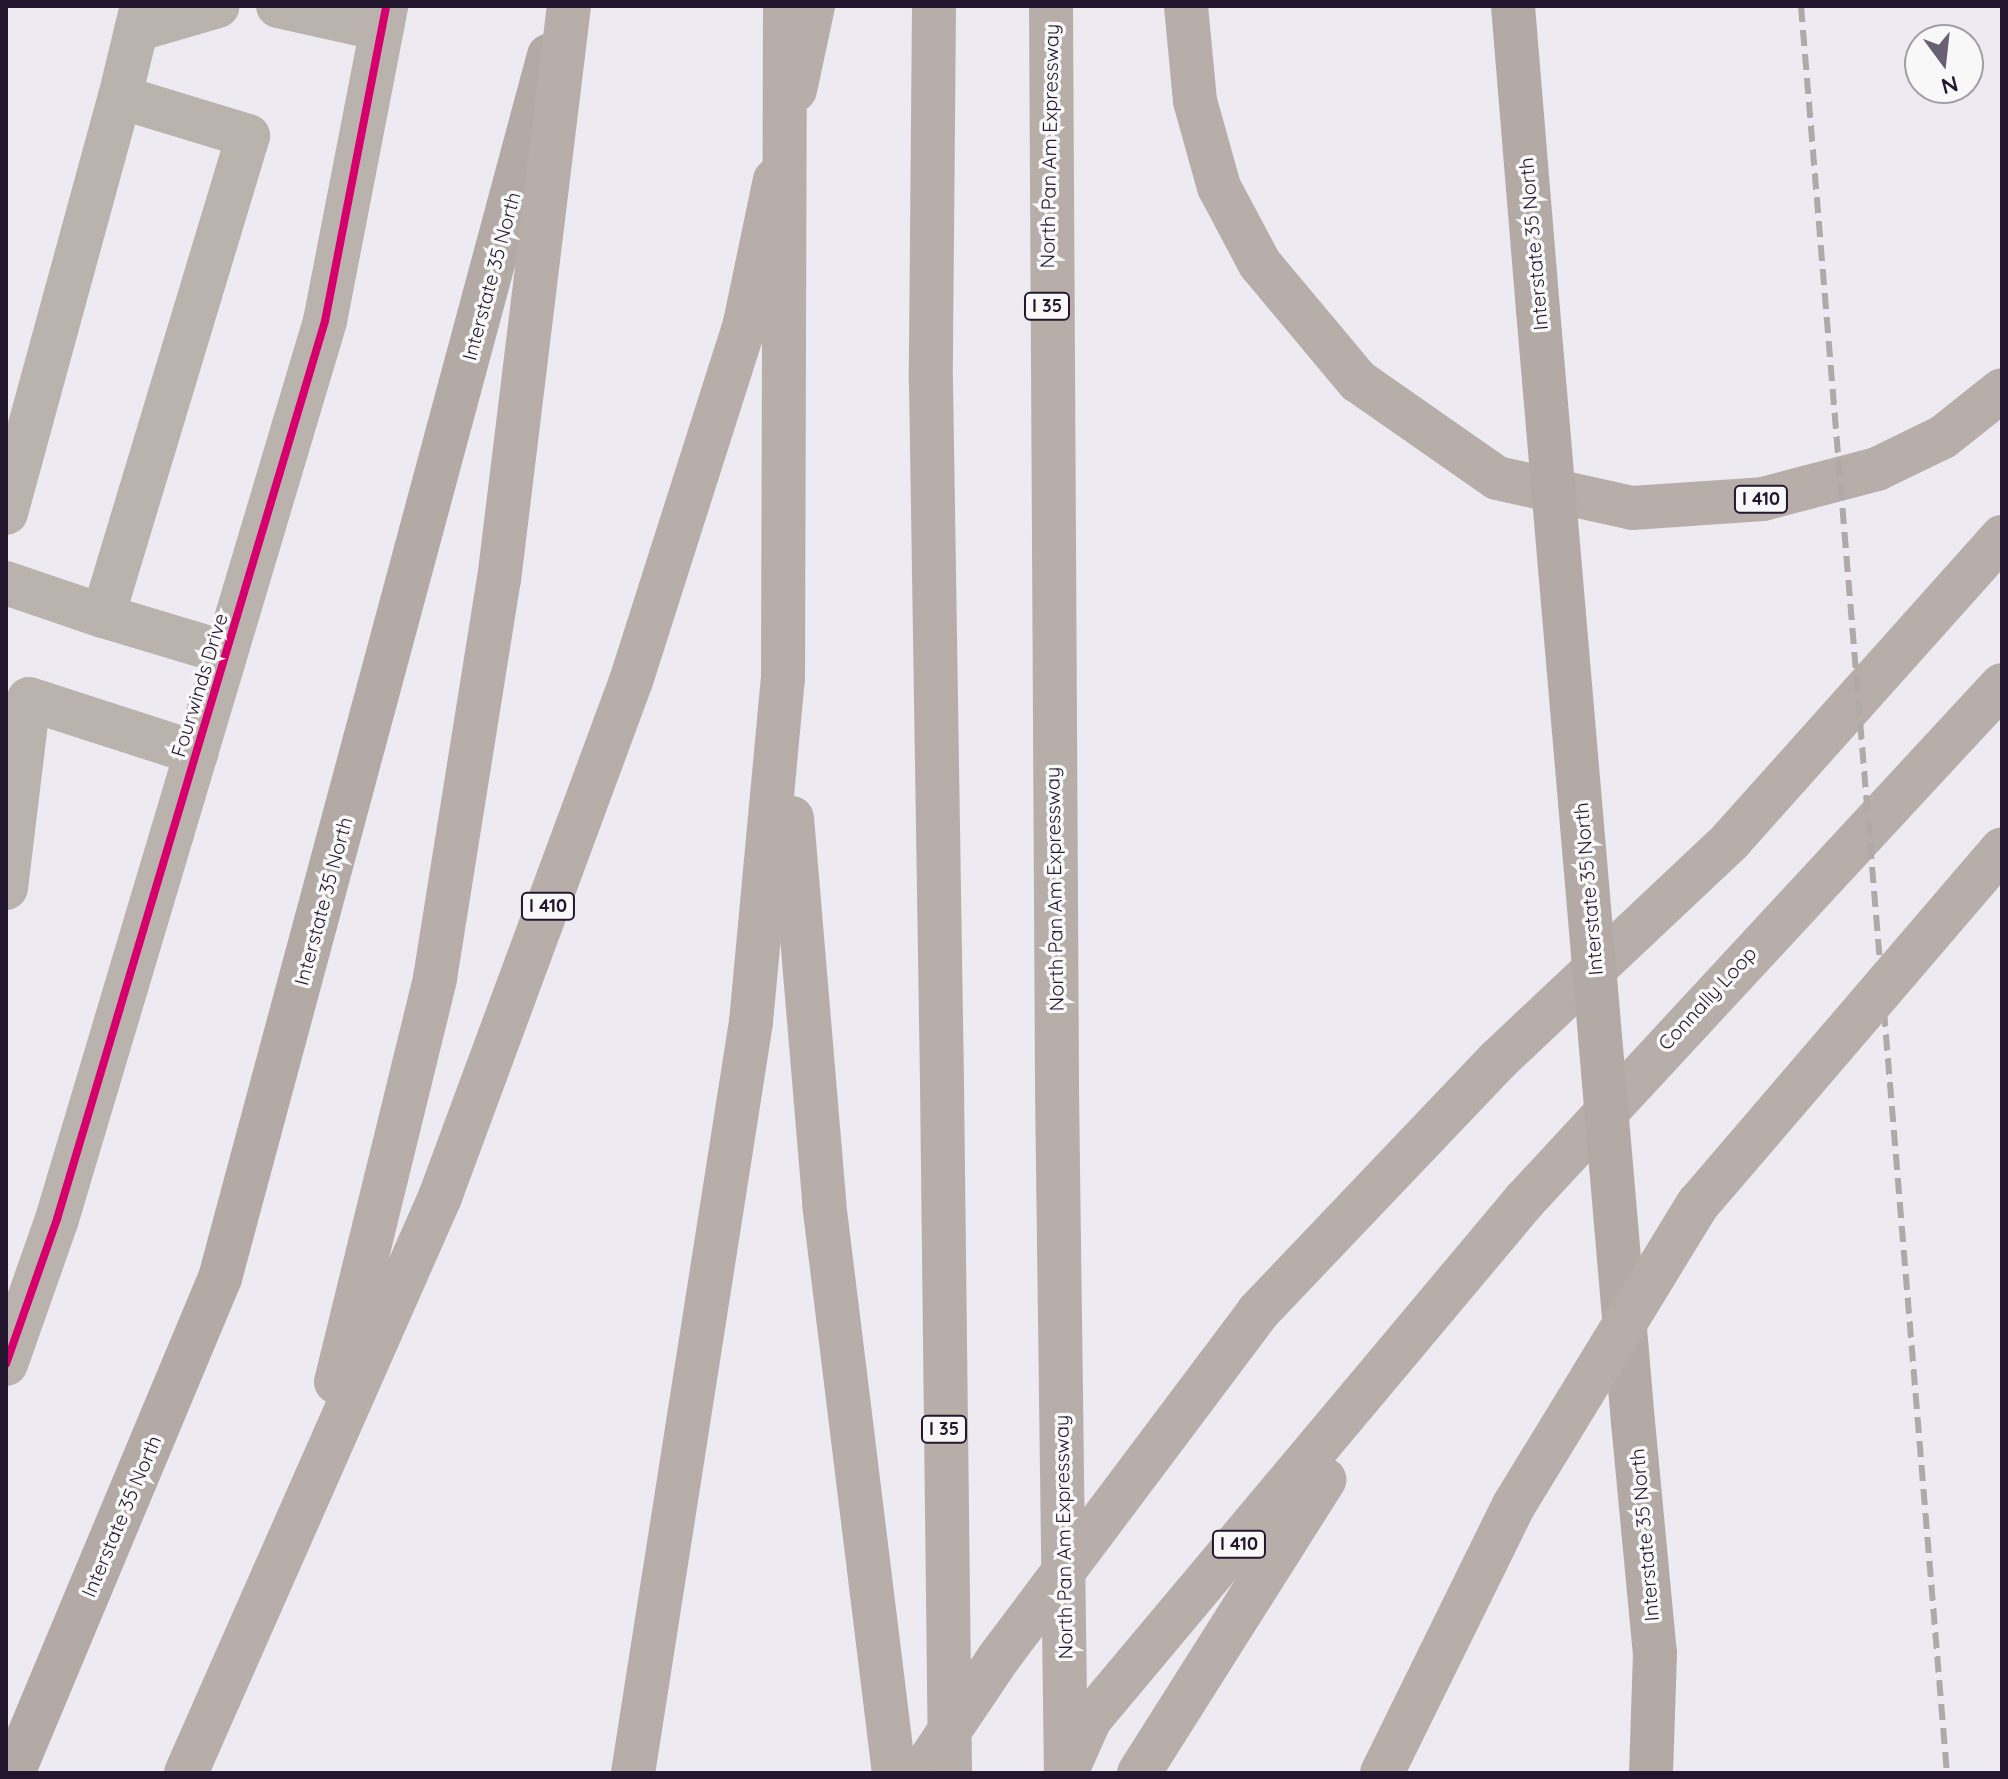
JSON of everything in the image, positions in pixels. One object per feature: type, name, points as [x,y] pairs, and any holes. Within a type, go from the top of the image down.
[{"type":"highway","points":[[308,1493],[435,978],[499,580],[569,6]]},
{"type":"highway","points":[[785,6],[783,680],[822,1187],[894,1773]]},
{"type":"highway","name":"I 410","points":[[186,1773],[440,1197],[631,681],[745,323],[813,6]]},
{"type":"highway","name":"I 35","points":[[934,6],[934,626],[950,1773]]},
{"type":"highway","name":"North Pan Am Expressway","points":[[1051,6],[1057,1090],[1066,1773]]},
{"type":"highway","name":"I 410","points":[[1186,6],[1195,101],[1219,187],[1260,264],[1303,322],[1358,381],[1497,478],[1632,508],[1763,499],[1877,469],[1943,437],[2002,390]]},
{"type":"highway","points":[[1195,101],[1202,6]]},
{"type":"highway","points":[[921,1773],[1000,1656],[1258,1312],[1499,1059],[1731,840],[2002,537]]},
{"type":"highway","points":[[633,1773],[751,1022],[783,680]]},
{"type":"highway","name":"Connally Loop","points":[[1426,1324],[1705,999],[2002,685]]},
{"type":"highway","points":[[1705,999],[2002,711]]},
{"type":"highway","points":[[1382,1773],[1514,1505],[1698,1204],[2002,849]]},
{"type":"highway","points":[[1139,1773],[1158,1734],[1426,1324]]},
{"type":"highway","name":"I 410","points":[[1066,1773],[1090,1719],[1426,1324]]},
{"type":"main road","name":"Interstate 35 North","points":[[13,1773],[20,1736],[220,1278],[562,6]]},
{"type":"main road","name":"Interstate 35 North","points":[[1513,6],[1655,1653],[1651,1773]]},
{"type":"street","points":[[6,513],[139,18],[218,6]]},
{"type":"street","points":[[278,6],[384,17]]},
{"type":"street","name":"Fourwinds Drive","points":[[6,1364],[196,753],[325,321],[384,17]]},
{"type":"street","points":[[103,616],[248,136],[120,97]]},
{"type":"street","points":[[6,583],[226,653]]},
{"type":"street","points":[[6,888],[18,694],[196,753]]},
{"type":"railway","points":[[1801,6],[1947,1773]]},
{"type":"cycle path","points":[[6,1364],[57,1219],[325,321],[386,6]]}]
